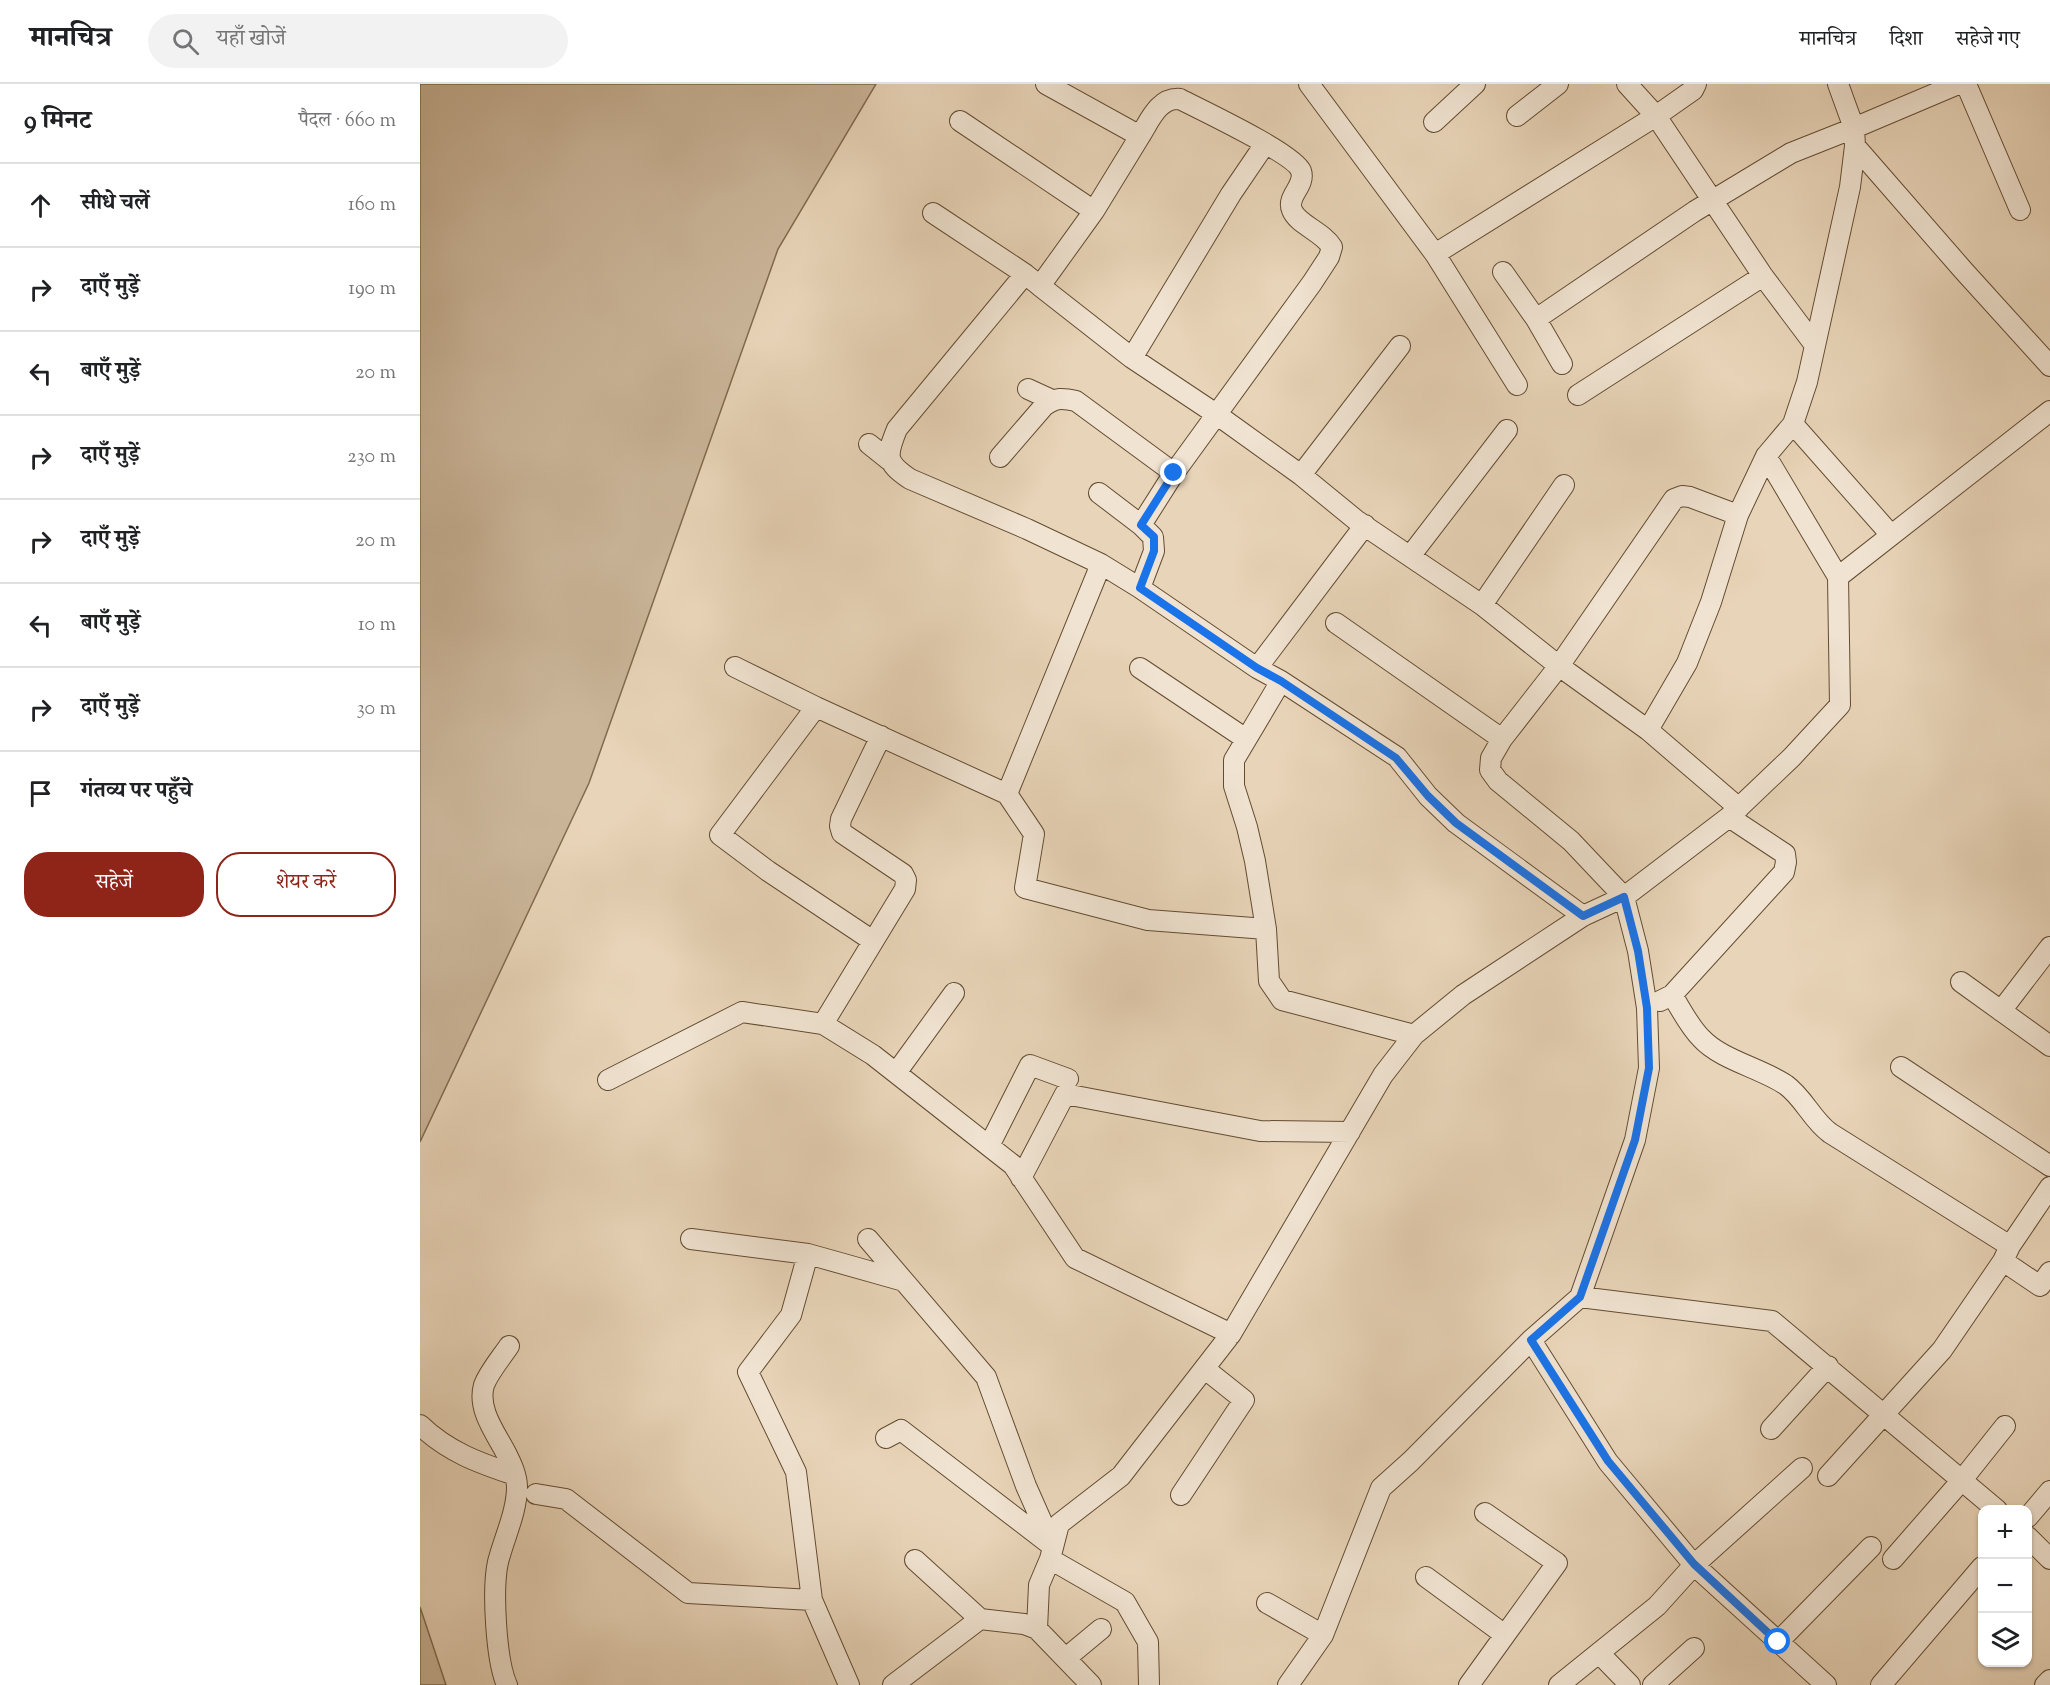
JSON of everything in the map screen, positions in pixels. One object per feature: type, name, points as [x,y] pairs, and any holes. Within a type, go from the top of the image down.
[{"type":"street","points":[[1046,84],[1140,136]]},
{"type":"street","points":[[1309,84],[1435,254],[1517,385]]},
{"type":"street","points":[[1434,122],[1475,84]]},
{"type":"street","points":[[1517,116],[1558,84]]},
{"type":"street","points":[[1628,84],[1656,116],[1763,276],[1814,344]]},
{"type":"street","points":[[1435,254],[1656,116],[1693,90],[1696,84]]},
{"type":"street","points":[[1838,84],[1855,137],[1963,270],[2050,366]]},
{"type":"street","points":[[1536,320],[1712,199],[1791,153],[1855,137],[1958,84]]},
{"type":"street","points":[[1965,84],[2020,210]]},
{"type":"street","points":[[889,460],[889,448],[897,429],[1094,211],[1161,104],[1171,98],[1180,99],[1293,161],[1301,170],[1302,180],[1291,202],[1292,210],[1332,247],[1329,257],[1312,283],[1174,473],[1141,525]]},
{"type":"street","points":[[960,121],[1094,211]]},
{"type":"street","points":[[1648,730],[1687,663],[1711,602],[1738,515],[1766,456],[1793,424],[1807,382],[1850,187],[1855,137]]},
{"type":"street","points":[[1132,358],[1231,194],[1265,144]]},
{"type":"street","points":[[933,213],[1032,280],[1132,358],[1216,414],[1301,475],[1355,518],[1482,605],[1559,666],[1648,730],[1734,813],[1785,855],[1784,873],[1672,995],[1647,1008]]},
{"type":"street","points":[[1503,272],[1536,320],[1562,364]]},
{"type":"street","points":[[1578,395],[1763,276]]},
{"type":"street","points":[[1301,475],[1400,346]]},
{"type":"street","points":[[1028,389],[1052,400]]},
{"type":"street","points":[[1000,457],[1044,406],[1062,397],[1076,401],[1174,473]]},
{"type":"street","points":[[1838,577],[2050,411]]},
{"type":"street","points":[[1793,424],[1892,535]]},
{"type":"street","points":[[1411,555],[1507,430]]},
{"type":"street","points":[[869,444],[889,460],[896,470],[910,479],[1027,529],[1101,564],[1257,668],[1281,681],[1396,758],[1428,796],[1456,823],[1583,916]]},
{"type":"street","points":[[1038,1629],[1039,1585],[1052,1553],[1059,1524],[1121,1476],[1232,1335],[1383,1075],[1414,1035],[1463,995],[1583,916],[1624,897],[1734,813],[1792,758],[1840,705],[1838,577],[1766,456]]},
{"type":"street","points":[[1482,605],[1564,485]]},
{"type":"street","points":[[1099,493],[1154,537],[1154,551],[1140,588]]},
{"type":"street","points":[[1288,1685],[1323,1635],[1381,1488],[1411,1461],[1531,1340],[1580,1297],[1635,1140],[1649,1068],[1647,1008],[1638,951],[1624,897],[1571,841],[1498,782],[1490,770],[1491,758],[1559,666],[1674,499],[1682,496],[1690,497],[1738,515]]},
{"type":"street","points":[[1257,668],[1355,518]]},
{"type":"street","points":[[1007,794],[1101,564]]},
{"type":"street","points":[[1336,623],[1503,739]]},
{"type":"street","points":[[735,667],[816,707],[1007,794],[1034,834],[1025,888],[1148,920],[1266,929]]},
{"type":"street","points":[[1140,668],[1246,739]]},
{"type":"street","points":[[1281,681],[1234,760],[1234,786],[1247,827],[1266,929],[1269,981],[1282,1000],[1414,1035]]},
{"type":"street","points":[[816,707],[720,835],[768,871],[873,941]]},
{"type":"street","points":[[823,1024],[904,889],[906,880],[903,874],[842,833],[840,826],[841,819],[881,736]]},
{"type":"street","points":[[2001,1011],[2050,947]]},
{"type":"street","points":[[1961,981],[2050,1046]]},
{"type":"street","points":[[896,1073],[954,993]]},
{"type":"street","points":[[1672,995],[1701,1039],[1715,1049],[1787,1085],[1798,1095],[1819,1125],[2006,1254],[2040,1286],[2050,1272]]},
{"type":"street","points":[[608,1080],[742,1012],[823,1024],[873,1055],[1013,1166],[1075,1258],[1232,1335]]},
{"type":"street","points":[[989,1146],[1030,1065],[1068,1079]]},
{"type":"street","points":[[1901,1066],[2050,1166]]},
{"type":"street","points":[[1021,1178],[1065,1094],[1260,1131],[1350,1132]]},
{"type":"street","points":[[1828,1476],[1942,1350],[2050,1187]]},
{"type":"street","points":[[691,1239],[808,1254],[904,1281]]},
{"type":"street","points":[[868,1239],[986,1377],[1052,1553]]},
{"type":"street","points":[[808,1254],[791,1315],[748,1372],[796,1472],[812,1600],[849,1685]]},
{"type":"street","points":[[1580,1297],[1772,1321],[1992,1505]]},
{"type":"street","points":[[1531,1340],[1608,1461],[1694,1564],[1826,1685]]},
{"type":"street","points":[[507,1685],[502,1666],[496,1588],[498,1564],[518,1486],[512,1464],[489,1422],[481,1399],[485,1383],[509,1347]]},
{"type":"street","points":[[1771,1429],[1828,1366]]},
{"type":"street","points":[[1181,1495],[1245,1400],[1205,1369]]},
{"type":"street","points":[[420,1425],[446,1446],[468,1459],[515,1475]]},
{"type":"street","points":[[1893,1558],[1962,1480],[2005,1426]]},
{"type":"street","points":[[886,1438],[901,1430],[1052,1553],[1125,1602],[1148,1642],[1149,1685]]},
{"type":"street","points":[[1559,1685],[1657,1606],[1694,1564],[1802,1468]]},
{"type":"street","points":[[2032,1512],[2050,1491]]},
{"type":"street","points":[[536,1494],[566,1499],[688,1593],[812,1600]]},
{"type":"street","points":[[1469,1685],[1563,1555],[1485,1513]]},
{"type":"street","points":[[2032,1540],[2050,1559]]},
{"type":"street","points":[[1778,1642],[1871,1546]]},
{"type":"street","points":[[915,1560],[980,1619],[1024,1624],[1038,1629],[1091,1685]]},
{"type":"street","points":[[1881,1685],[1978,1573]]},
{"type":"street","points":[[1426,1576],[1505,1635]]},
{"type":"street","points":[[1267,1603],[1323,1635]]},
{"type":"street","points":[[893,1685],[980,1619]]},
{"type":"street","points":[[1066,1658],[1101,1629]]},
{"type":"street","points":[[1653,1685],[1694,1648]]},
{"type":"street","points":[[1599,1653],[1630,1685]]},
{"type":"street","points":[[2045,1685],[2050,1680]]},
{"type":"shaded area","points":[[420,84],[876,84],[778,249],[589,783],[420,1142]]},
{"type":"shaded area","points":[[420,1607],[446,1685],[420,1685]]},
{"type":"route","points":[[1174,473],[1141,525],[1154,537],[1154,551],[1140,588],[1257,668],[1372,740],[1396,758],[1413,775],[1428,796],[1456,823],[1583,916],[1624,897],[1638,951],[1647,1008],[1649,1068],[1635,1140],[1580,1297],[1531,1340],[1608,1461],[1694,1564],[1778,1642]]}]
